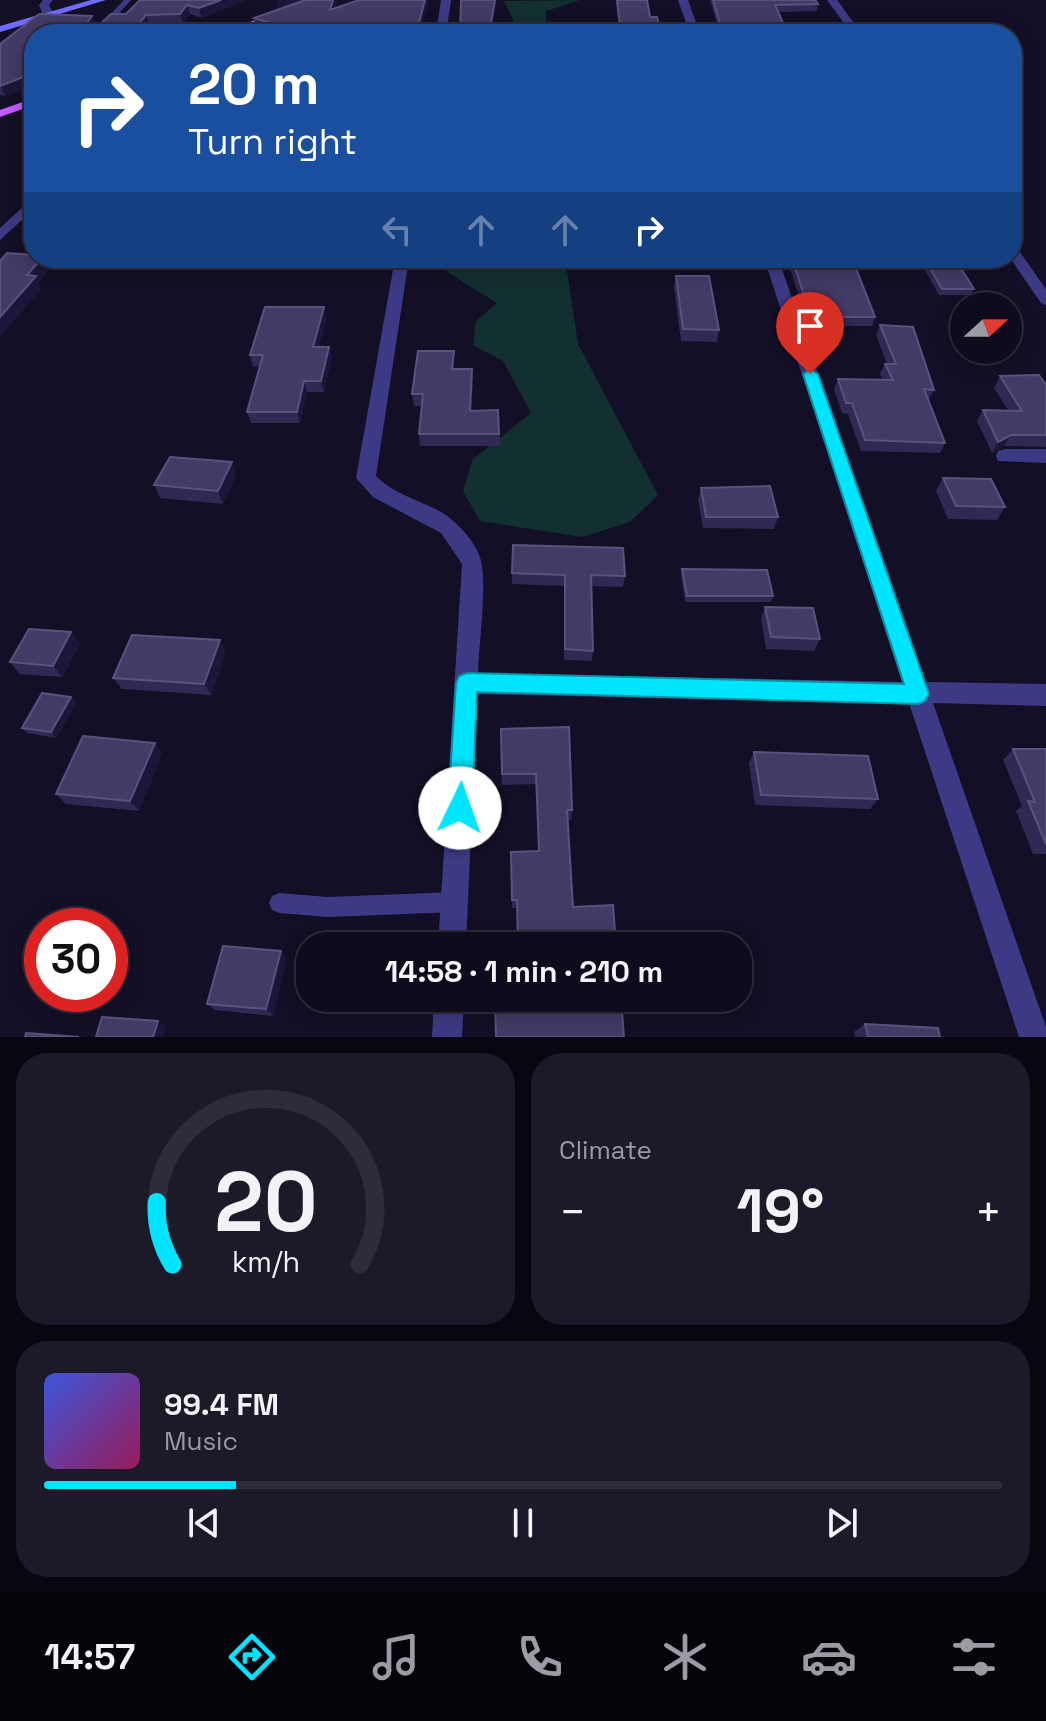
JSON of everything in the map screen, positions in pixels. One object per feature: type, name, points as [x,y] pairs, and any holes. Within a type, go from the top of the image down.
[{"type":"main road","points":[[250,24],[320,0]]},
{"type":"main road","points":[[0,114],[24,105]]},
{"type":"street","points":[[48,0],[44,5],[45,11],[52,14]]},
{"type":"street","points":[[0,29],[101,0]]},
{"type":"street","points":[[442,24],[446,0]]},
{"type":"street","points":[[683,0],[691,24]]},
{"type":"street","points":[[832,0],[850,24]]},
{"type":"street","points":[[0,236],[24,211]]},
{"type":"street","points":[[1022,265],[1046,300]]},
{"type":"street","points":[[400,268],[366,478],[379,494],[437,516],[460,537],[472,564],[453,932]]},
{"type":"street","points":[[774,268],[1034,1037]]},
{"type":"street","points":[[1005,456],[1046,456]]},
{"type":"street","points":[[467,683],[1046,695]]},
{"type":"street","points":[[447,1037],[448,1012]]},
{"type":"lane","points":[[105,24],[128,0]]},
{"type":"lane","points":[[279,903],[328,907],[455,902]]},
{"type":"green space","points":[[580,0],[546,11],[546,24],[515,24],[504,1]]},
{"type":"green space","points":[[447,268],[567,268],[578,344],[658,495],[630,522],[582,537],[480,521],[463,491],[473,459],[531,413],[503,361],[473,345],[476,321],[497,303],[447,272]]},
{"type":"building","points":[[140,0],[221,0],[199,8],[187,5],[180,14],[146,15],[138,24],[100,24],[111,14],[126,14]]},
{"type":"building","points":[[305,0],[333,0],[330,10],[359,0],[425,0],[419,24],[273,24],[254,18]]},
{"type":"building","points":[[461,0],[495,0],[491,24],[460,24]]},
{"type":"building","points":[[617,0],[647,0],[650,17],[657,17],[659,24],[620,24]]},
{"type":"building","points":[[713,0],[815,0],[818,4],[775,5],[784,24],[720,24]]},
{"type":"building","points":[[39,14],[92,16],[86,24],[26,24]]},
{"type":"building","points":[[24,26],[24,77],[0,86],[0,44]]},
{"type":"building","points":[[7,253],[24,254],[24,268],[33,268],[27,275],[36,276],[0,317],[0,261]]},
{"type":"building","points":[[795,268],[856,268],[875,317],[811,317]]},
{"type":"building","points":[[930,268],[961,268],[974,289],[942,289]]},
{"type":"building","points":[[676,276],[709,276],[719,330],[683,329]]},
{"type":"building","points":[[265,307],[324,307],[313,347],[329,347],[321,381],[304,381],[297,412],[247,412],[263,355],[250,355]]},
{"type":"building","points":[[880,325],[913,327],[934,390],[924,389],[945,443],[865,440],[852,403],[846,403],[838,379],[893,380],[885,364],[896,364]]},
{"type":"building","points":[[418,351],[454,351],[452,369],[472,369],[470,411],[498,410],[499,434],[419,434],[423,394],[412,394]]},
{"type":"building","points":[[1039,375],[1046,385],[1046,435],[1011,435],[998,442],[983,410],[1022,411],[1000,376]]},
{"type":"building","points":[[170,457],[232,462],[218,491],[154,485]]},
{"type":"building","points":[[943,478],[991,479],[1005,507],[956,506]]},
{"type":"building","points":[[770,486],[778,517],[706,517],[701,488]]},
{"type":"building","points":[[513,545],[623,548],[625,576],[591,575],[593,651],[565,649],[565,575],[512,573]]},
{"type":"building","points":[[682,569],[767,570],[773,596],[687,596]]},
{"type":"building","points":[[765,607],[813,608],[820,639],[771,637]]},
{"type":"building","points":[[29,629],[71,632],[53,666],[10,662]]},
{"type":"building","points":[[132,635],[220,640],[204,684],[113,678]]},
{"type":"building","points":[[42,693],[71,697],[51,732],[22,728]]},
{"type":"building","points":[[569,727],[572,810],[567,810],[573,907],[613,905],[615,932],[518,932],[517,900],[512,900],[511,852],[539,851],[536,774],[502,774],[501,729]]},
{"type":"building","points":[[83,736],[155,743],[130,801],[56,794]]},
{"type":"building","points":[[1013,749],[1046,749],[1046,844],[1028,801],[1035,802]]},
{"type":"building","points":[[754,752],[868,756],[878,799],[761,795]]},
{"type":"building","points":[[223,946],[281,951],[266,1009],[207,1004]]},
{"type":"building","points":[[495,1012],[622,1012],[624,1037],[496,1037]]},
{"type":"building","points":[[102,1017],[158,1021],[153,1037],[96,1037]]},
{"type":"building","points":[[865,1024],[938,1028],[940,1037],[868,1037]]},
{"type":"building","points":[[26,1033],[79,1037],[25,1037]]},
{"type":"route","points":[[460,808],[467,683],[918,694],[810,374]]}]
